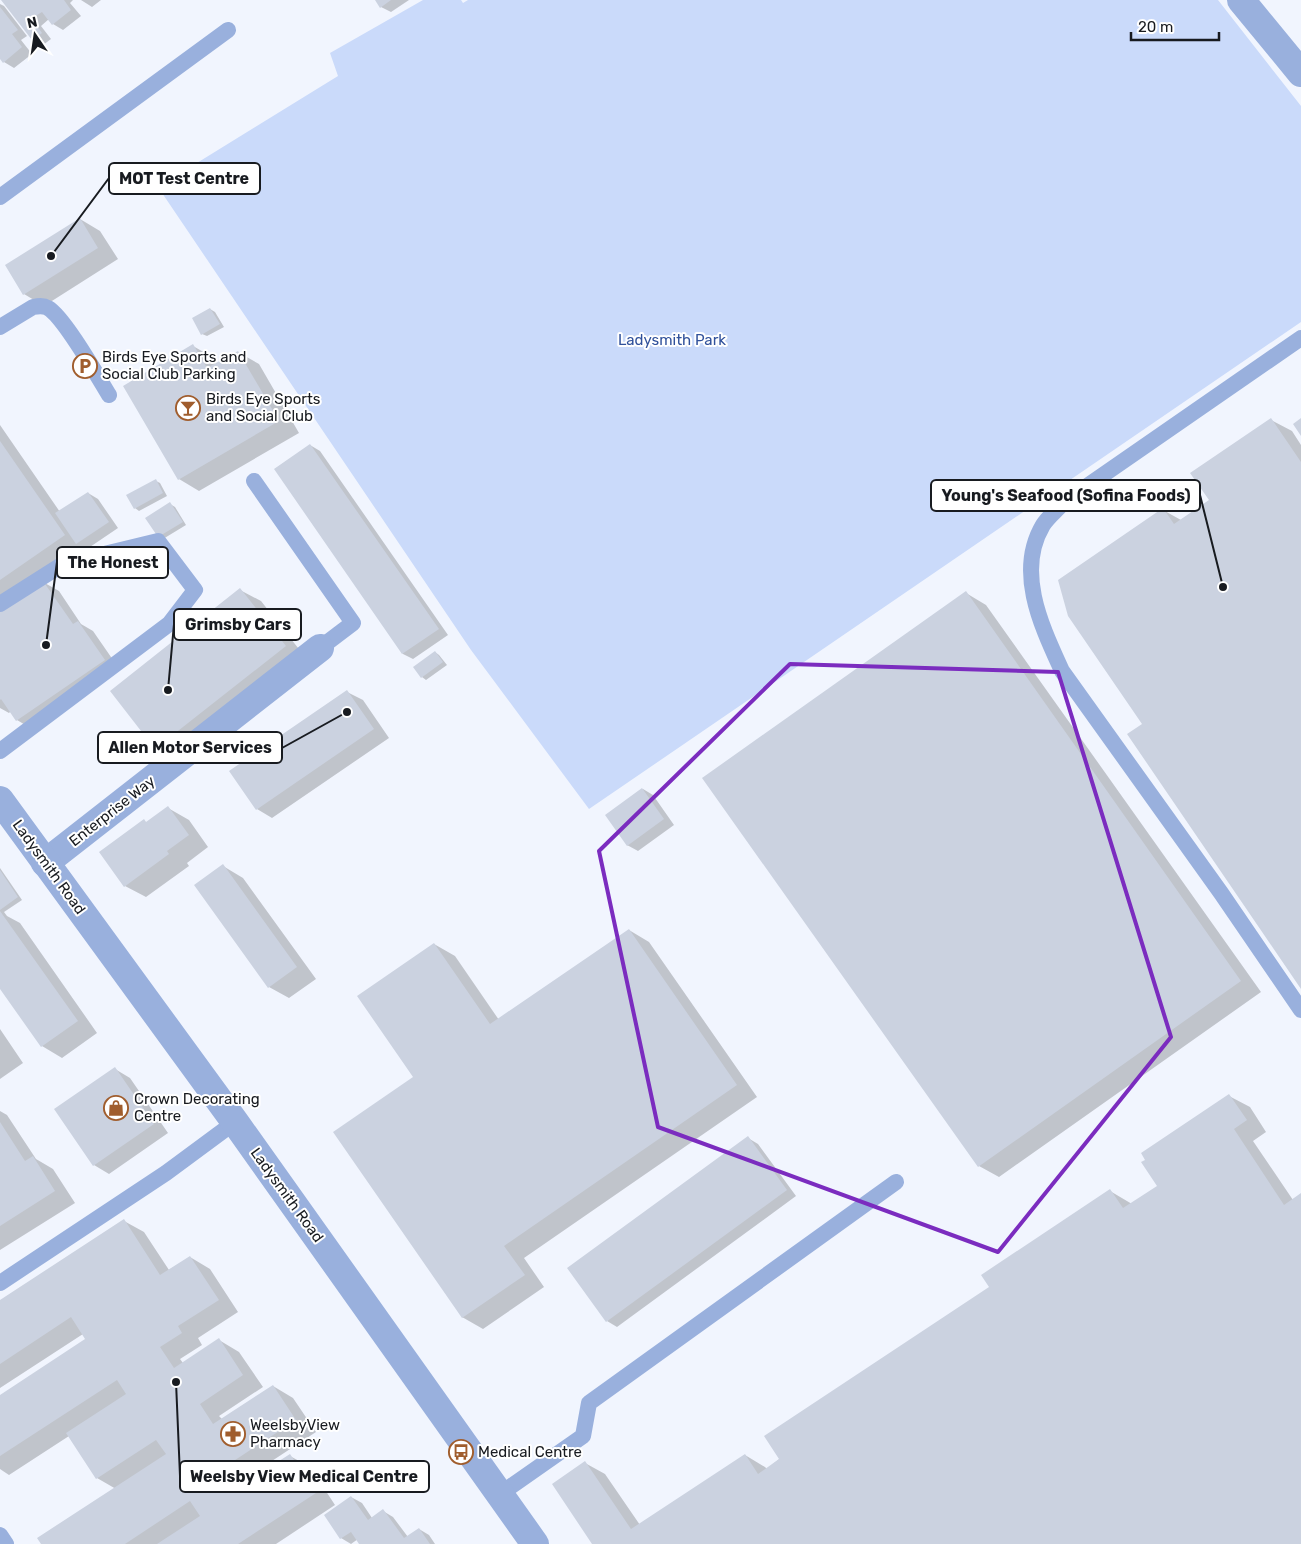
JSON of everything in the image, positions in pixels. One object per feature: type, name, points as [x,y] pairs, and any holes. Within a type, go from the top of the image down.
[{"type":"street","points":[[1242,0],[1301,73]]},
{"type":"street","name":"Enterprise Way","points":[[46,862],[320,648]]},
{"type":"street","name":"Ladysmith Road","points":[[0,800],[235,1122],[536,1544]]},
{"type":"lane","points":[[0,198],[228,30]]},
{"type":"lane","points":[[0,327],[33,307],[49,308],[60,318],[108,395]]},
{"type":"lane","points":[[1301,338],[1064,502],[1043,525],[1034,548],[1030,571],[1036,604],[1046,635],[1062,671],[1216,885],[1301,1010]]},
{"type":"lane","points":[[254,481],[352,623],[320,648]]},
{"type":"lane","points":[[0,604],[63,564],[158,541],[195,590],[170,624],[0,751]]},
{"type":"lane","points":[[0,1283],[166,1173],[235,1122]]},
{"type":"lane","points":[[500,1494],[583,1436],[589,1403],[896,1182]]},
{"type":"lane","points":[[0,1535],[6,1544]]},
{"type":"highlighted area","points":[[790,664],[1058,672],[1171,1037],[998,1252],[658,1127],[599,851]]},
{"type":"green space","name":"Ladysmith Park","points":[[423,0],[461,0],[463,3],[468,0],[1218,0],[1301,106],[1301,322],[589,809],[471,650],[158,187],[338,76],[330,53]]},
{"type":"building","points":[[1,0],[64,0],[71,10],[52,25],[42,12],[37,15],[32,19],[42,33],[32,40]]},
{"type":"building","points":[[375,0],[391,0],[380,8]]},
{"type":"building","points":[[0,7],[18,30],[12,34],[22,47],[3,63],[0,59]]},
{"type":"building","points":[[80,218],[98,248],[23,295],[5,265]]},
{"type":"building","points":[[210,308],[220,324],[201,335],[192,318]]},
{"type":"building","points":[[193,344],[207,368],[238,351],[279,421],[178,480],[123,386]]},
{"type":"building","points":[[1271,418],[1301,462],[1301,989],[1127,734],[1142,724],[1068,616],[1058,580],[1163,508],[1174,524],[1209,500],[1190,473]]},
{"type":"building","points":[[1301,418],[1301,436],[1293,424]]},
{"type":"building","points":[[0,441],[65,535],[0,580]]},
{"type":"building","points":[[310,444],[439,629],[402,654],[274,469]]},
{"type":"building","points":[[156,479],[163,493],[134,509],[126,495]]},
{"type":"building","points":[[88,492],[109,522],[76,544],[55,513]]},
{"type":"building","points":[[170,502],[183,522],[158,537],[145,518]]},
{"type":"building","points":[[43,581],[73,624],[78,621],[105,660],[16,721],[0,700],[0,610]]},
{"type":"building","points":[[240,588],[286,646],[155,749],[110,691]]},
{"type":"building","points":[[966,591],[1241,981],[978,1167],[702,778]]},
{"type":"building","points":[[435,651],[443,662],[421,678],[413,667]]},
{"type":"building","points":[[347,690],[374,729],[256,810],[229,771]]},
{"type":"building","points":[[642,788],[664,819],[627,846],[605,815]]},
{"type":"building","points":[[168,806],[189,835],[167,851],[169,854],[124,887],[99,852],[144,819],[146,822]]},
{"type":"building","points":[[223,864],[297,967],[268,988],[194,885]]},
{"type":"building","points":[[0,870],[18,897],[0,910]]},
{"type":"building","points":[[0,911],[78,1021],[41,1047],[0,989]]},
{"type":"building","points":[[629,929],[737,1085],[504,1246],[525,1275],[462,1318],[333,1132],[413,1077],[357,996],[434,943],[490,1024]]},
{"type":"building","points":[[115,1067],[154,1124],[93,1166],[54,1109]]},
{"type":"building","points":[[1229,1094],[1247,1120],[1234,1129],[1284,1205],[1301,1193],[1301,1544],[592,1544],[552,1484],[585,1461],[631,1529],[745,1454],[758,1474],[779,1459],[764,1436],[989,1287],[981,1275],[1110,1189],[1123,1208],[1157,1186],[1141,1162],[1145,1160],[1141,1153]]},
{"type":"building","points":[[0,1122],[25,1161],[33,1156],[55,1191],[0,1226]]},
{"type":"building","points":[[748,1136],[787,1190],[606,1322],[567,1268]]},
{"type":"building","points":[[124,1219],[160,1275],[190,1256],[219,1300],[178,1326],[182,1333],[160,1347],[174,1368],[219,1338],[243,1375],[200,1404],[213,1424],[273,1385],[296,1420],[226,1466],[240,1486],[290,1454],[316,1493],[238,1544],[157,1544],[200,1516],[190,1501],[125,1544],[41,1544],[37,1538],[166,1454],[156,1440],[96,1479],[66,1433],[126,1394],[117,1380],[0,1456],[0,1395],[85,1339],[71,1317],[0,1364],[0,1300]]},
{"type":"building","points":[[351,1496],[368,1520],[383,1509],[404,1538],[419,1528],[430,1544],[359,1544],[351,1532],[340,1539],[324,1515]]},
{"type":"place","name":"MOT Test Centre","points":[[51,256]]},
{"type":"place","name":"Birds Eye Sports and Social Club Parking","points":[[85,366]]},
{"type":"place","name":"Birds Eye Sports and Social Club","points":[[188,408]]},
{"type":"place","name":"Young's Seafood (Sofina Foods)","points":[[1223,587]]},
{"type":"place","name":"The Honest","points":[[46,645]]},
{"type":"place","name":"Grimsby Cars","points":[[168,690]]},
{"type":"place","name":"Allen Motor Services","points":[[347,712]]},
{"type":"place","name":"Crown Decorating Centre","points":[[116,1108]]},
{"type":"place","name":"Weelsby View Medical Centre","points":[[176,1382]]},
{"type":"place","name":"WeelsbyView Pharmacy","points":[[233,1434]]},
{"type":"place","name":"Medical Centre","points":[[461,1452]]}]
